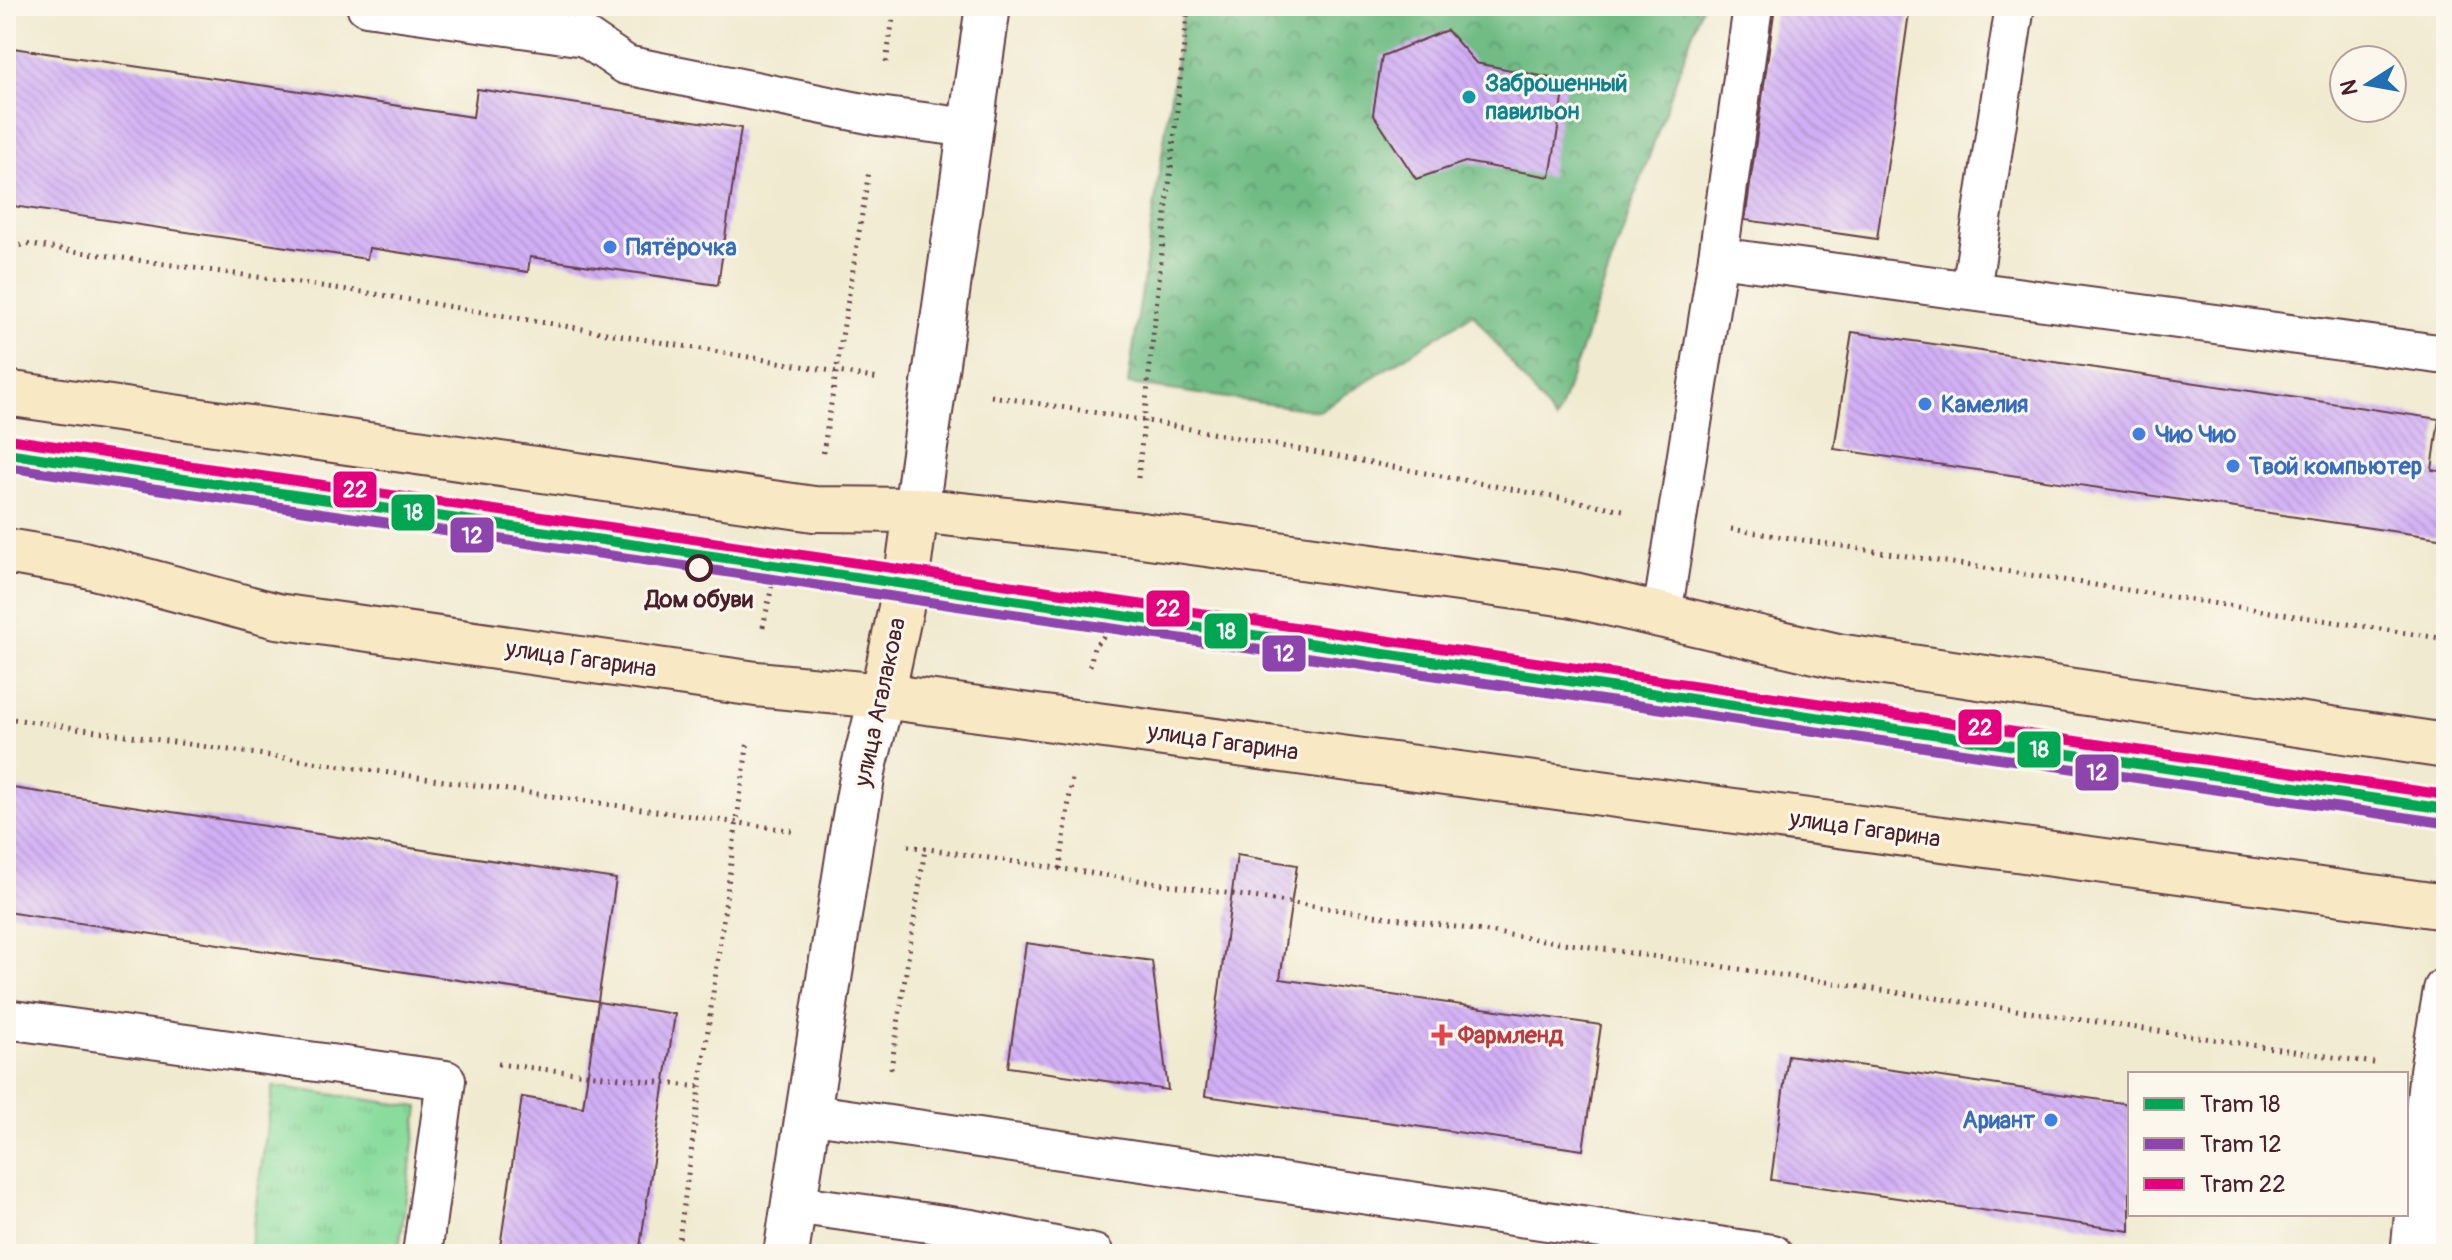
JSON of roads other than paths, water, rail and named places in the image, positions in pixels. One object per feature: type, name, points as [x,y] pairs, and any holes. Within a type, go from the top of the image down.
[{"type":"main road","points":[[6,393],[814,509],[916,510],[1134,534],[1574,595],[1837,656],[2446,746]]},
{"type":"main road","name":"улица Агалакова","points":[[882,696],[906,584],[916,510]]},
{"type":"main road","name":"улица Гагарина","points":[[6,551],[96,567],[277,616],[756,684],[882,696],[2446,907]]},
{"type":"street","name":"улица Агалакова","points":[[916,510],[988,6]]},
{"type":"street","name":"улица Агалакова","points":[[786,1254],[851,839],[864,767],[882,696]]},
{"type":"street","points":[[2413,1254],[2432,1071],[2446,990]]},
{"type":"lane","points":[[366,6],[587,21],[626,65],[878,116],[970,128]]},
{"type":"lane","points":[[1662,615],[1718,257],[1753,6]]},
{"type":"lane","points":[[1971,290],[2015,6]]},
{"type":"lane","points":[[1718,257],[2438,354]]},
{"type":"lane","points":[[6,1019],[446,1080],[422,1254]]},
{"type":"lane","points":[[807,1113],[1773,1254]]},
{"type":"lane","points":[[793,1204],[970,1242],[1094,1254]]},
{"type":"tram line","name":"22","points":[[8,439],[2446,795]]},
{"type":"tram line","name":"18","points":[[6,453],[2446,809]]},
{"type":"tram line","name":"12","points":[[6,467],[2444,823]]},
{"type":"place","name":"Заброшенный павильон","points":[[1469,97]]},
{"type":"place","name":"Пятёрочка","points":[[610,247]]},
{"type":"place","name":"Камелия","points":[[1925,404]]},
{"type":"place","name":"Чио Чио","points":[[2139,434]]},
{"type":"place","name":"Твой компьютер","points":[[2233,466]]},
{"type":"place","name":"Дом обуви","points":[[699,568]]},
{"type":"place","name":"Фармленд","points":[[1442,1035]]},
{"type":"place","name":"Ариант","points":[[2051,1120]]}]
